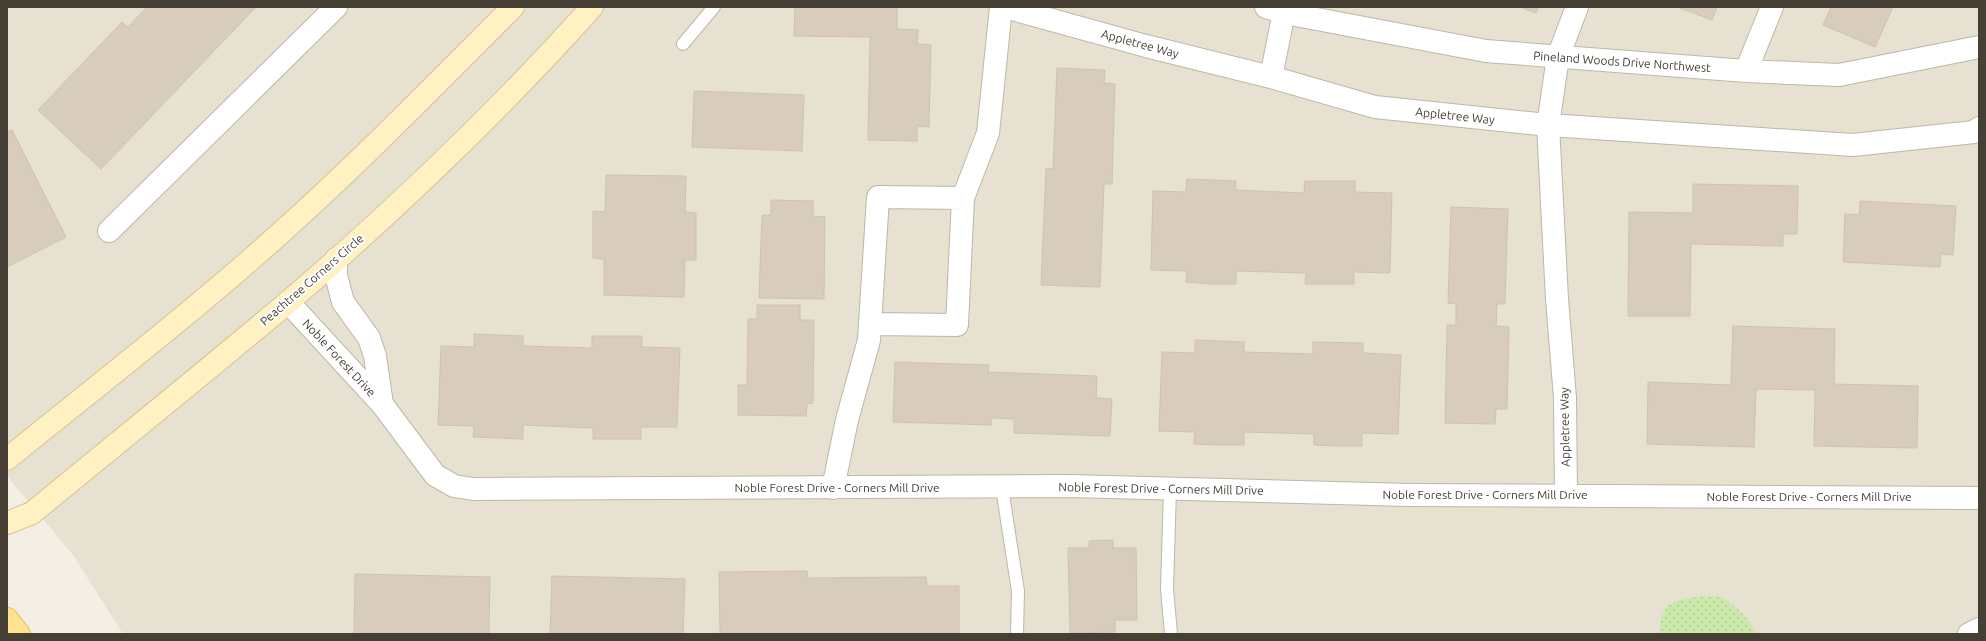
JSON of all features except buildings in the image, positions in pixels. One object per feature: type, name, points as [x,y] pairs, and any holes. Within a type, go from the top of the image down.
[{"type":"main road","points":[[7,619],[19,634]]},
{"type":"street","points":[[108,231],[336,7]]},
{"type":"street","points":[[7,459],[182,318],[275,238],[349,170],[513,7]]},
{"type":"street","name":"Peachtree Corners Circle","points":[[7,523],[32,513],[288,302],[390,210],[470,134],[592,7]]},
{"type":"street","points":[[871,324],[957,325],[962,198],[988,133],[1001,7]]},
{"type":"street","name":"Appletree Way","points":[[1005,7],[1146,46],[1271,77],[1375,107],[1548,125],[1557,299],[1565,398],[1566,495]]},
{"type":"street","points":[[1577,7],[1558,57],[1548,125],[1853,145],[1974,132],[1979,128]]},
{"type":"street","points":[[1746,71],[1772,7]]},
{"type":"street","points":[[1271,77],[1279,9]]},
{"type":"street","name":"Pineland Woods Drive Northwest","points":[[1279,9],[1486,51],[1746,71],[1840,75],[1979,47]]},
{"type":"street","points":[[833,488],[847,420],[869,340],[878,197],[962,198]]},
{"type":"street","name":"Noble Forest Drive","points":[[336,259],[337,281],[343,302],[369,338],[375,356],[382,404]]},
{"type":"street","name":"Noble Forest Drive","points":[[288,302],[382,404]]},
{"type":"street","name":"Noble Forest Drive - Corners Mill Drive","points":[[382,404],[435,475],[454,486],[473,489],[1002,488],[1070,486],[1409,495],[1979,498]]},
{"type":"street","points":[[1969,634],[1979,629]]},
{"type":"lane","points":[[683,44],[714,7]]},
{"type":"lane","points":[[1002,488],[1018,592],[1016,634]]},
{"type":"lane","points":[[1170,489],[1167,589],[1172,634]]},
{"type":"shaded area","points":[[7,7],[1979,7],[1979,634],[123,634],[73,555],[7,476]]},
{"type":"green space","points":[[1701,596],[1717,597],[1727,601],[1747,618],[1756,634],[1659,634],[1661,618],[1667,606],[1679,600]]}]
